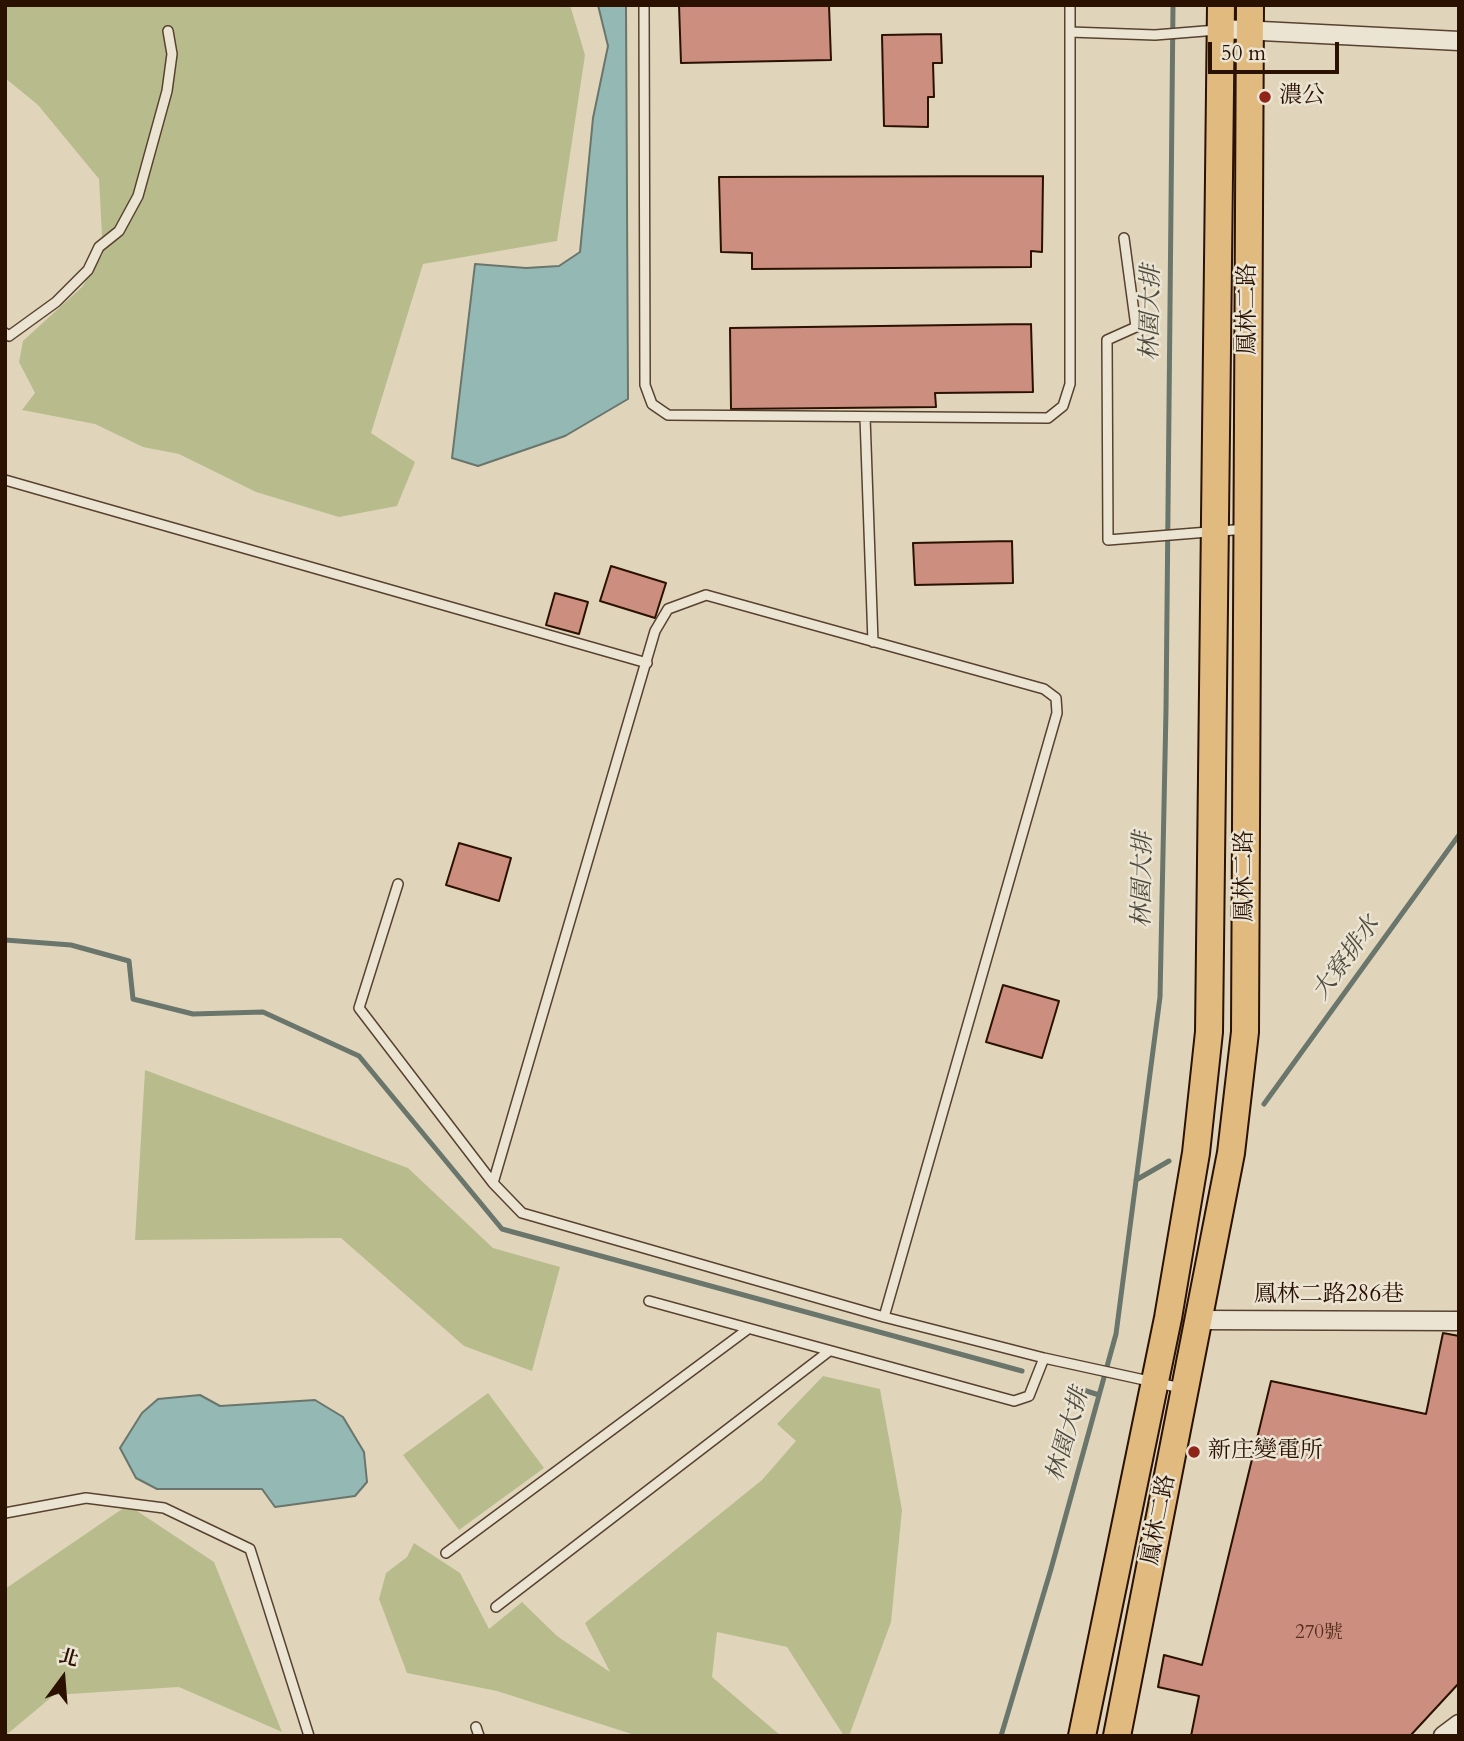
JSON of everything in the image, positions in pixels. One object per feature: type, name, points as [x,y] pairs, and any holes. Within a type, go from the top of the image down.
[{"type":"main road","name":"鳳林二路","points":[[1082,1736],[1148,1381],[1168,1318],[1196,1153],[1209,1032],[1204,533],[1222,17]]},
{"type":"main road","name":"鳳林二路","points":[[1117,1736],[1231,1153],[1245,1032],[1251,17]]},
{"type":"street","points":[[1222,17],[1251,17],[1459,41]]},
{"type":"street","name":"鳳林二路286巷","points":[[1200,1320],[1459,1321]]},
{"type":"street","points":[[1443,1736],[1459,1724]]},
{"type":"lane","points":[[644,5],[645,385],[652,404],[668,415],[1048,418],[1063,407],[1070,384],[1070,5]]},
{"type":"lane","points":[[1070,32],[1182,34],[1222,17]]},
{"type":"lane","points":[[5,333],[9,336],[56,302],[88,270],[99,247],[119,231],[138,197],[167,91],[172,54],[168,31]]},
{"type":"lane","points":[[1124,238],[1136,327],[1107,340],[1108,540],[1248,529]]},
{"type":"lane","points":[[865,417],[873,642]]},
{"type":"lane","points":[[5,480],[647,663]]},
{"type":"lane","points":[[493,1182],[655,631],[668,609],[706,595],[1044,689],[1056,698],[1057,713],[884,1317]]},
{"type":"lane","points":[[398,884],[359,1008],[493,1182],[522,1213],[884,1317],[1044,1358],[1186,1390]]},
{"type":"lane","points":[[649,1301],[1014,1402],[1029,1396],[1044,1358]]},
{"type":"lane","points":[[446,1553],[748,1329]]},
{"type":"lane","points":[[496,1607],[828,1352]]},
{"type":"lane","points":[[5,1513],[86,1499],[164,1508],[250,1549],[309,1736]]},
{"type":"green space","points":[[5,5],[570,5],[585,55],[557,241],[423,264],[371,433],[415,462],[397,506],[339,517],[256,492],[179,454],[143,447],[95,424],[22,410],[35,393],[19,362],[23,341],[82,287],[103,254],[99,179],[38,105],[5,78]]},
{"type":"green space","points":[[145,1070],[408,1168],[493,1248],[560,1267],[532,1371],[464,1346],[341,1238],[135,1240]]},
{"type":"green space","points":[[823,1376],[880,1389],[902,1510],[891,1622],[849,1736],[844,1736],[787,1647],[717,1632],[712,1677],[781,1736],[638,1736],[497,1691],[407,1673],[379,1599],[386,1573],[407,1557],[414,1543],[460,1573],[489,1629],[522,1602],[557,1636],[610,1672],[585,1623],[762,1480],[796,1441],[777,1424]]},
{"type":"green space","points":[[488,1393],[544,1468],[459,1530],[403,1455]]},
{"type":"green space","points":[[128,1505],[214,1562],[282,1732],[179,1687],[54,1695],[5,1736],[5,1589]]},
{"type":"water","points":[[598,5],[626,5],[628,399],[565,436],[478,466],[452,458],[475,264],[526,268],[559,266],[580,252],[593,118],[608,46]]},
{"type":"water","points":[[200,1395],[220,1406],[315,1400],[343,1417],[364,1452],[367,1482],[355,1496],[275,1507],[262,1489],[157,1489],[136,1478],[120,1448],[142,1413],[158,1399]]},
{"type":"building","points":[[679,5],[829,5],[831,60],[681,63]]},
{"type":"building","points":[[941,34],[942,63],[933,63],[934,97],[928,97],[928,127],[884,126],[882,35]]},
{"type":"building","points":[[1043,176],[1042,252],[1031,251],[1031,267],[752,269],[752,253],[721,252],[719,177]]},
{"type":"building","points":[[1031,324],[1033,392],[935,393],[936,407],[731,409],[730,328]]},
{"type":"building","points":[[1012,541],[1013,583],[915,585],[913,543]]},
{"type":"building","points":[[611,566],[666,583],[655,618],[600,601]]},
{"type":"building","points":[[555,593],[588,602],[579,634],[546,625]]},
{"type":"building","points":[[459,843],[511,858],[499,901],[446,885]]},
{"type":"building","points":[[1003,985],[1059,1001],[1042,1058],[986,1042]]},
{"type":"building","points":[[1443,1333],[1459,1336],[1459,1683],[1410,1736],[1191,1736],[1199,1696],[1158,1687],[1164,1655],[1202,1665],[1271,1381],[1426,1414]]},
{"type":"waterway","name":"林園大排","points":[[1001,1736],[1051,1569],[1116,1334],[1160,997],[1166,710],[1173,5]]},
{"type":"waterway","name":"大寮排水","points":[[1264,1104],[1459,835]]},
{"type":"waterway","points":[[5,940],[71,945],[129,961],[133,999],[193,1014],[263,1012],[359,1056],[502,1229],[1022,1371]]},
{"type":"waterway","points":[[1136,1180],[1169,1161]]},
{"type":"waterway","points":[[1077,1388],[1099,1395]]},
{"type":"place","name":"濃公","points":[[1265,97]]},
{"type":"place","name":"新庄變電所","points":[[1194,1452]]}]
